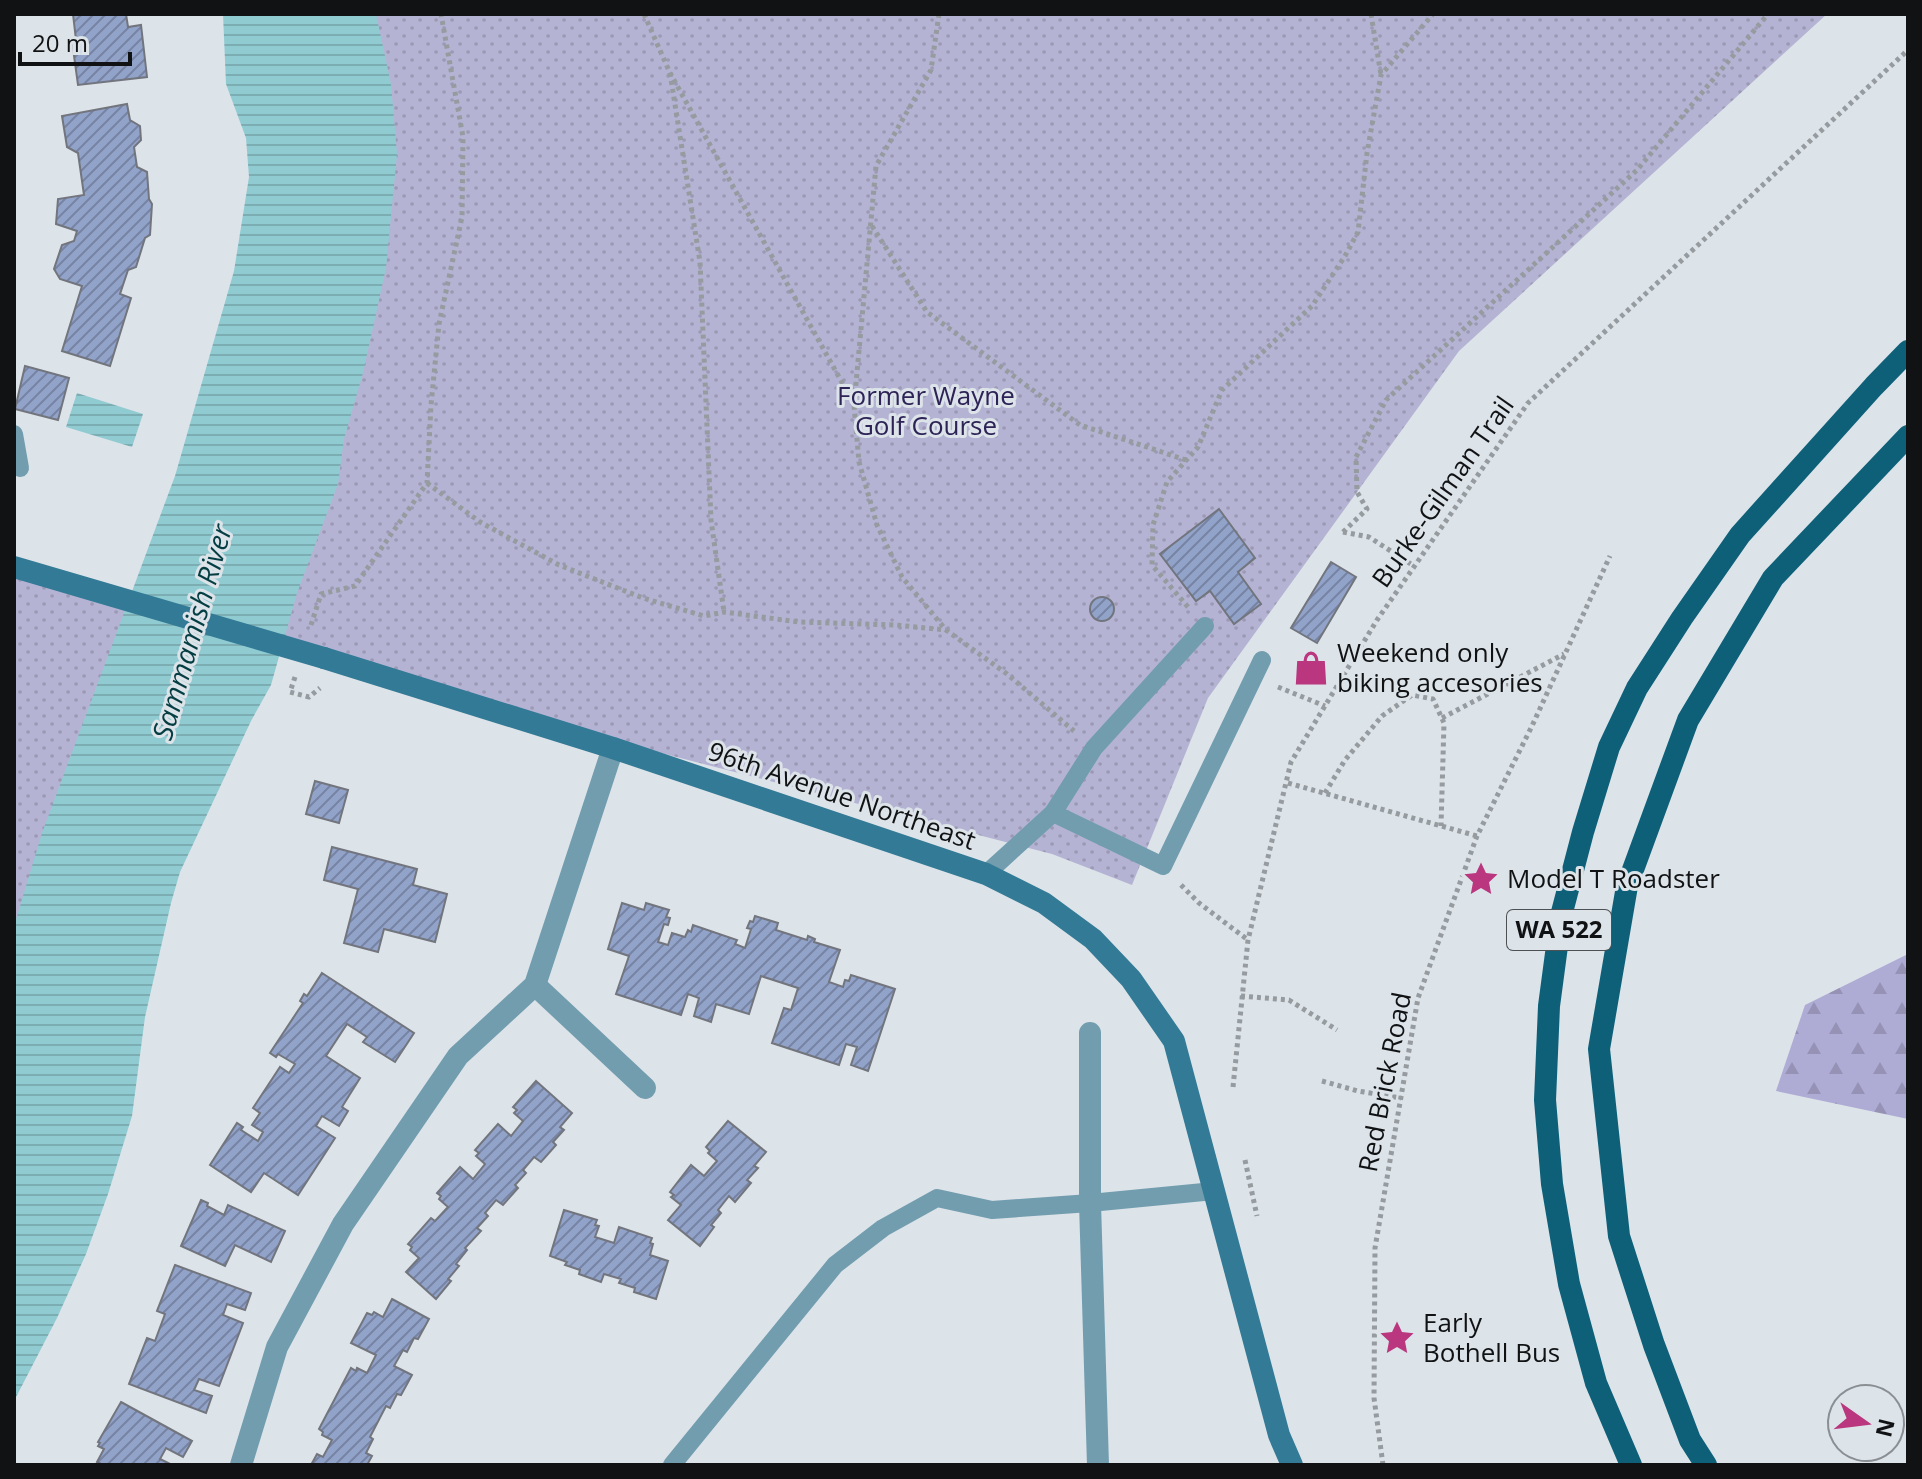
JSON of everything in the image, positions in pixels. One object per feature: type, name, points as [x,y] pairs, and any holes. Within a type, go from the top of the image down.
[{"type":"main road","name":"WA 522","points":[[1631,1465],[1596,1383],[1569,1284],[1552,1184],[1545,1100],[1549,1006],[1561,916],[1609,747],[1637,688],[1740,535],[1908,351]]},
{"type":"main road","name":"WA 522","points":[[1706,1465],[1690,1440],[1654,1345],[1619,1236],[1599,1049],[1627,886],[1688,720],[1773,578],[1908,436]]},
{"type":"main road","name":"96th Avenue Northeast","points":[[14,567],[324,658],[613,748],[986,874],[1044,903],[1093,939],[1131,979],[1174,1041],[1279,1435],[1292,1465]]},
{"type":"street","points":[[241,1465],[277,1347],[343,1224],[458,1056],[535,985],[613,748]]},
{"type":"street","points":[[535,985],[645,1088]]},
{"type":"street","points":[[1090,1033],[1090,1203],[1098,1465]]},
{"type":"lane","points":[[14,434],[20,468]]},
{"type":"lane","points":[[986,874],[1053,813],[1094,748],[1205,626]]},
{"type":"lane","points":[[1053,813],[1163,866],[1262,660]]},
{"type":"lane","points":[[672,1465],[835,1265],[883,1228],[937,1198],[992,1210],[1214,1191]]},
{"type":"path","points":[[308,636],[321,594],[355,586],[427,483],[439,324],[462,217],[463,137],[441,14]]},
{"type":"path","points":[[644,14],[670,73],[854,405]]},
{"type":"path","points":[[939,14],[931,70],[876,166],[854,405],[859,462],[877,525],[902,577],[946,630],[1007,674],[1094,748]]},
{"type":"path","points":[[1205,626],[1152,565],[1153,525],[1167,482],[1198,447],[1222,390],[1312,306],[1358,232],[1367,153],[1381,75],[1371,14]]},
{"type":"path","points":[[1381,75],[1433,14]]},
{"type":"path","points":[[1414,566],[1369,537],[1343,532],[1367,509],[1357,492],[1356,457],[1386,400],[1637,170],[1768,14]]},
{"type":"path","name":"Burke-Gilman Trail","points":[[1233,1087],[1248,940],[1291,762],[1377,620],[1528,403],[1908,50]]},
{"type":"path","points":[[670,73],[700,262],[711,520],[724,612]]},
{"type":"path","points":[[871,226],[927,312],[1080,425],[1186,460]]},
{"type":"path","points":[[427,483],[480,522],[559,565],[643,598],[704,616],[724,612],[799,622],[946,630]]},
{"type":"path","name":"Red Brick Road","points":[[1383,1465],[1374,1398],[1375,1248],[1418,998],[1477,836],[1532,726],[1610,556]]},
{"type":"path","points":[[1442,718],[1565,654]]},
{"type":"path","points":[[299,664],[290,692],[309,697],[348,666]]},
{"type":"path","points":[[1253,677],[1325,706]]},
{"type":"path","points":[[1325,793],[1345,760],[1382,716],[1412,695],[1433,699],[1444,723],[1441,826]]},
{"type":"path","points":[[1288,783],[1477,836]]},
{"type":"path","points":[[1163,866],[1199,903],[1248,940]]},
{"type":"path","points":[[1241,996],[1289,1000],[1337,1030]]},
{"type":"path","points":[[1322,1081],[1401,1098]]},
{"type":"path","points":[[1245,1160],[1257,1216]]},
{"type":"green space","name":"Former Wayne Golf Course","points":[[293,14],[1827,14],[1459,351],[1208,698],[1132,885],[1052,854],[204,635]]},
{"type":"green space","points":[[14,569],[197,634],[14,1218]]},
{"type":"green space","points":[[1908,954],[1908,1119],[1776,1091],[1805,1005]]},
{"type":"water","name":"Sammamish River","points":[[223,14],[376,14],[391,84],[397,154],[386,268],[363,373],[344,439],[338,484],[297,593],[271,685],[180,872],[145,1017],[132,1116],[108,1194],[86,1254],[57,1318],[14,1401],[14,926],[42,833],[175,476],[234,271],[249,177],[246,138],[226,84]]},
{"type":"water","points":[[77,393],[143,414],[132,447],[66,427]]},
{"type":"building","points":[[73,14],[126,14],[128,27],[141,25],[147,77],[78,85],[72,41],[76,40]]},
{"type":"building","points":[[127,104],[130,120],[140,126],[141,140],[134,147],[137,167],[147,172],[152,204],[150,235],[145,238],[136,267],[128,270],[120,294],[131,298],[110,366],[62,351],[82,286],[60,279],[54,269],[62,245],[74,241],[77,231],[56,224],[58,199],[84,195],[78,153],[67,147],[62,116]]},
{"type":"building","points":[[25,366],[69,378],[58,420],[15,409]]},
{"type":"building","points":[[1219,509],[1255,558],[1238,572],[1261,604],[1234,624],[1210,591],[1196,601],[1160,554]]},
{"type":"building","points":[[1331,562],[1356,577],[1317,643],[1291,628]]},
{"type":"building","points":[[1102,597],[1111,600],[1114,609],[1111,618],[1102,621],[1093,618],[1090,609],[1093,600]]},
{"type":"building","points":[[315,781],[348,790],[339,823],[306,814]]},
{"type":"building","points":[[332,847],[417,869],[413,885],[447,894],[435,942],[384,929],[378,952],[344,943],[358,889],[324,880]]},
{"type":"building","points":[[622,903],[644,910],[646,903],[669,910],[666,917],[670,918],[668,925],[664,924],[658,942],[668,945],[672,933],[685,937],[693,925],[737,940],[735,944],[745,948],[751,929],[747,928],[755,916],[778,923],[776,930],[807,940],[808,936],[815,939],[814,942],[840,950],[829,982],[843,987],[851,975],[895,989],[868,1071],[851,1065],[857,1047],[846,1044],[839,1065],[772,1043],[784,1008],[791,1010],[798,988],[761,976],[749,1014],[716,1004],[711,1022],[694,1016],[699,998],[688,994],[681,1015],[616,994],[629,956],[608,949]]},
{"type":"building","points":[[322,973],[414,1033],[395,1062],[363,1042],[367,1037],[347,1024],[326,1056],[360,1078],[342,1107],[348,1111],[339,1126],[322,1116],[316,1126],[335,1138],[298,1195],[264,1173],[251,1192],[210,1165],[237,1123],[243,1127],[241,1130],[258,1141],[263,1132],[252,1125],[260,1113],[253,1108],[280,1067],[289,1073],[295,1064],[270,1053],[303,1003],[300,1001],[304,994],[307,996]]},
{"type":"building","points":[[536,1081],[572,1113],[560,1127],[564,1130],[553,1142],[556,1145],[541,1162],[534,1157],[515,1185],[518,1188],[503,1205],[496,1200],[485,1213],[488,1216],[477,1228],[481,1231],[465,1248],[467,1250],[456,1264],[459,1266],[448,1279],[451,1281],[436,1299],[406,1272],[419,1258],[408,1244],[431,1218],[435,1221],[448,1207],[437,1193],[460,1167],[473,1179],[485,1164],[476,1156],[479,1153],[475,1150],[498,1124],[511,1136],[523,1121],[514,1113],[517,1110],[513,1107]]},
{"type":"building","points":[[728,1121],[766,1152],[747,1180],[751,1183],[735,1202],[729,1196],[718,1210],[721,1213],[711,1225],[714,1227],[700,1246],[668,1220],[681,1205],[671,1197],[674,1195],[670,1192],[691,1165],[704,1176],[717,1161],[706,1147]]},
{"type":"building","points":[[201,1200],[224,1215],[228,1205],[285,1231],[271,1262],[235,1245],[225,1266],[181,1246]]},
{"type":"building","points":[[564,1210],[597,1220],[595,1225],[599,1226],[595,1237],[614,1243],[619,1227],[652,1238],[650,1255],[668,1261],[656,1299],[634,1292],[635,1288],[619,1283],[621,1279],[604,1274],[601,1282],[579,1274],[580,1270],[550,1256]]},
{"type":"building","points":[[175,1265],[251,1293],[245,1310],[227,1304],[223,1315],[243,1323],[219,1386],[199,1379],[194,1390],[212,1396],[206,1413],[129,1384],[147,1338],[155,1341],[165,1314],[157,1311]]},
{"type":"building","points":[[392,1299],[429,1319],[418,1339],[414,1338],[407,1352],[403,1350],[394,1366],[412,1375],[401,1395],[397,1394],[390,1408],[386,1406],[370,1437],[373,1439],[366,1453],[372,1456],[367,1465],[311,1465],[317,1454],[323,1457],[332,1440],[322,1435],[319,1429],[351,1368],[367,1373],[376,1355],[351,1343],[367,1313],[372,1315],[374,1312],[383,1317]]},
{"type":"building","points":[[121,1402],[192,1441],[183,1457],[166,1448],[160,1459],[172,1465],[103,1465],[97,1462],[104,1449],[98,1446],[98,1442]]},
{"type":"place","name":"Weekend only biking accesories","points":[[1311,668]]},
{"type":"place","name":"Model T Roadster","points":[[1481,879]]},
{"type":"place","name":"Early Bothell Bus","points":[[1397,1338]]}]
